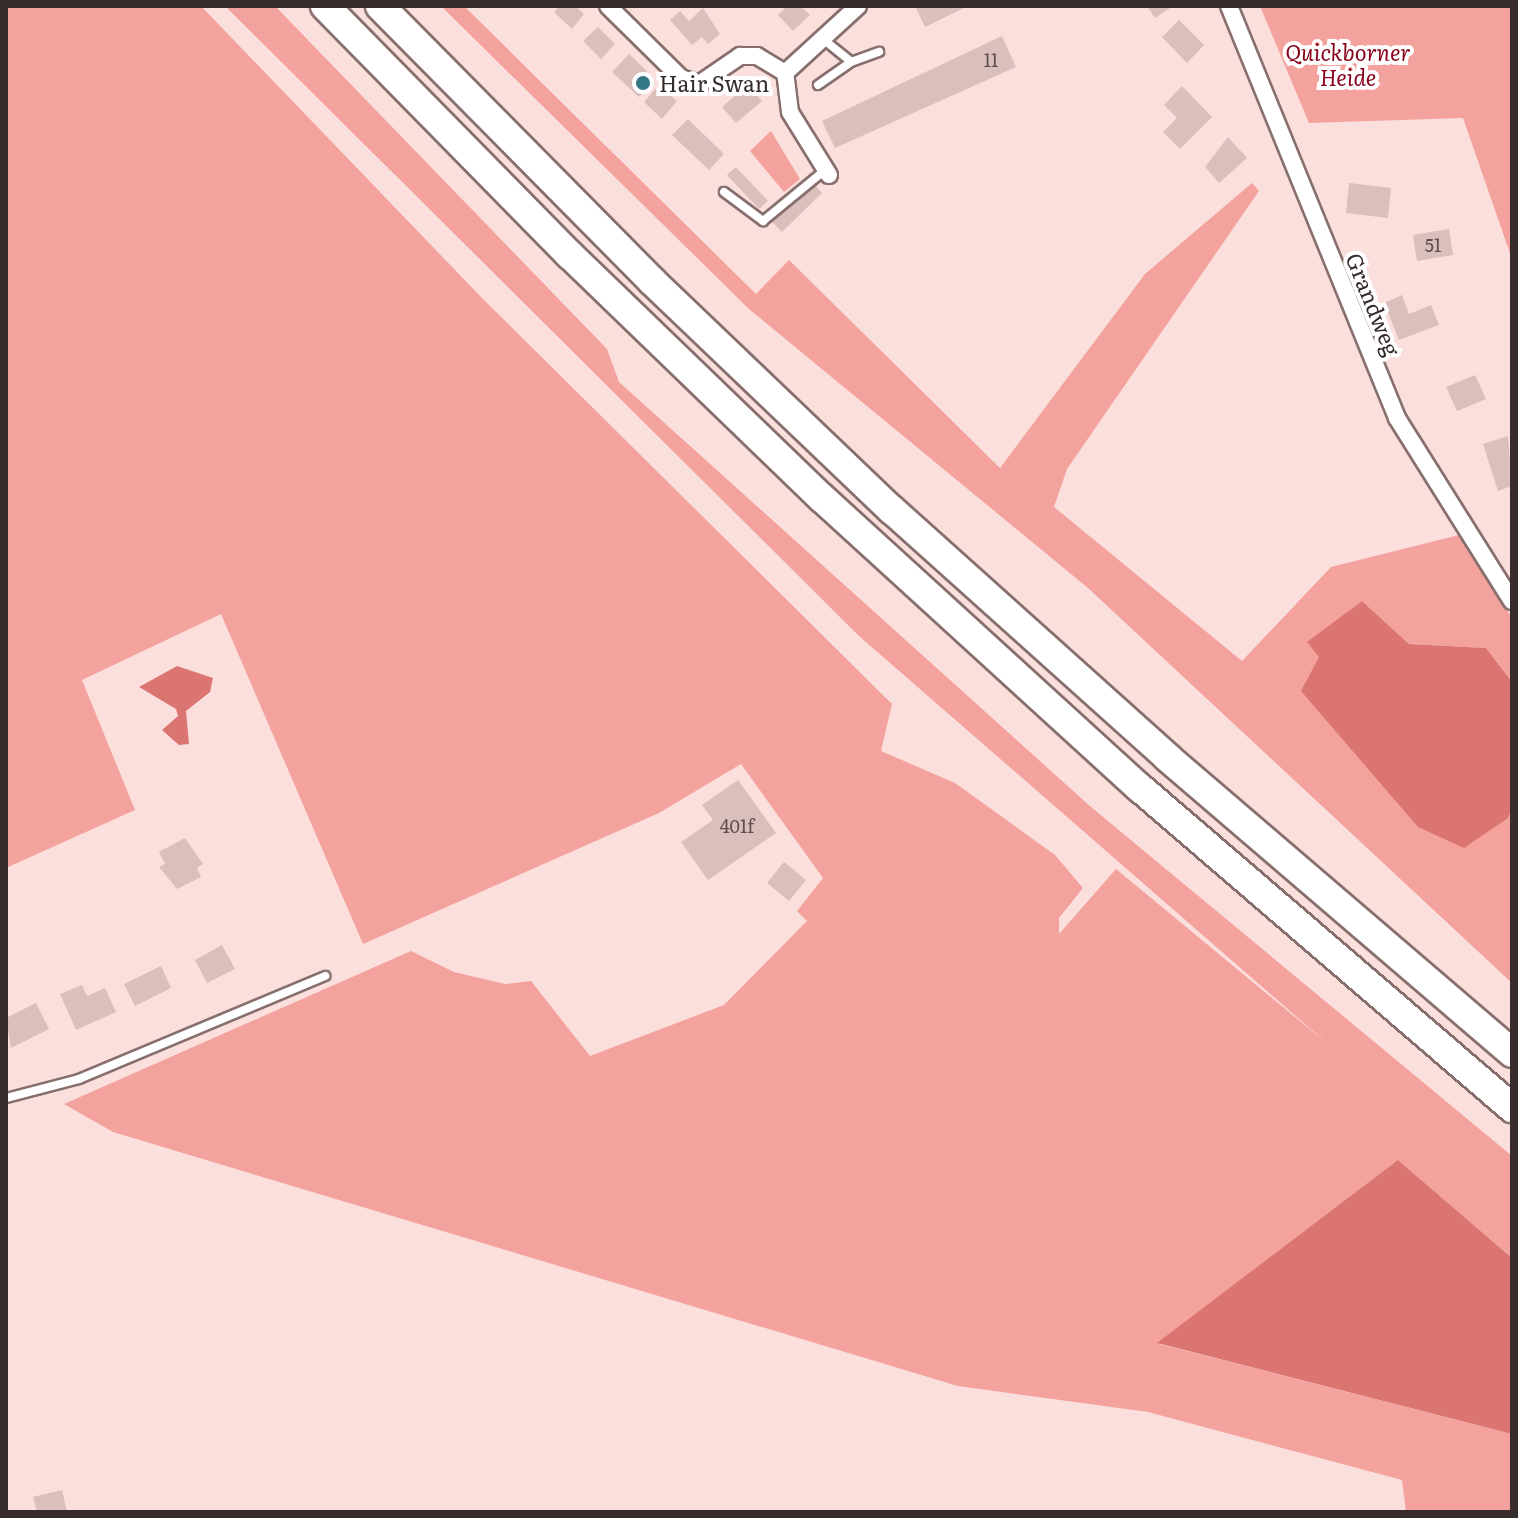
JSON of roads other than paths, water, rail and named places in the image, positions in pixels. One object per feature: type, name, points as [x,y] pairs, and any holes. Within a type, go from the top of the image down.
[{"type":"highway","points":[[325,6],[579,264],[844,519],[1128,777],[1512,1108]]},
{"type":"highway","points":[[380,6],[652,281],[892,510],[1238,820],[1512,1053]]},
{"type":"street","points":[[608,6],[690,81],[699,84],[740,56],[757,56],[785,73]]},
{"type":"street","points":[[785,73],[858,6]]},
{"type":"street","name":"Grandweg","points":[[1229,6],[1397,418],[1512,601]]},
{"type":"street","points":[[785,73],[790,112],[827,172]]},
{"type":"lane","points":[[822,38],[851,62]]},
{"type":"lane","points":[[818,85],[851,62],[879,52]]},
{"type":"lane","points":[[724,192],[763,221],[827,172]]},
{"type":"lane","points":[[6,1098],[79,1079],[325,976]]},
{"type":"place","name":"Hair Swan","points":[[643,83]]},
{"type":"park label","name":"Quickborner Heide","points":[[1348,64]]}]
